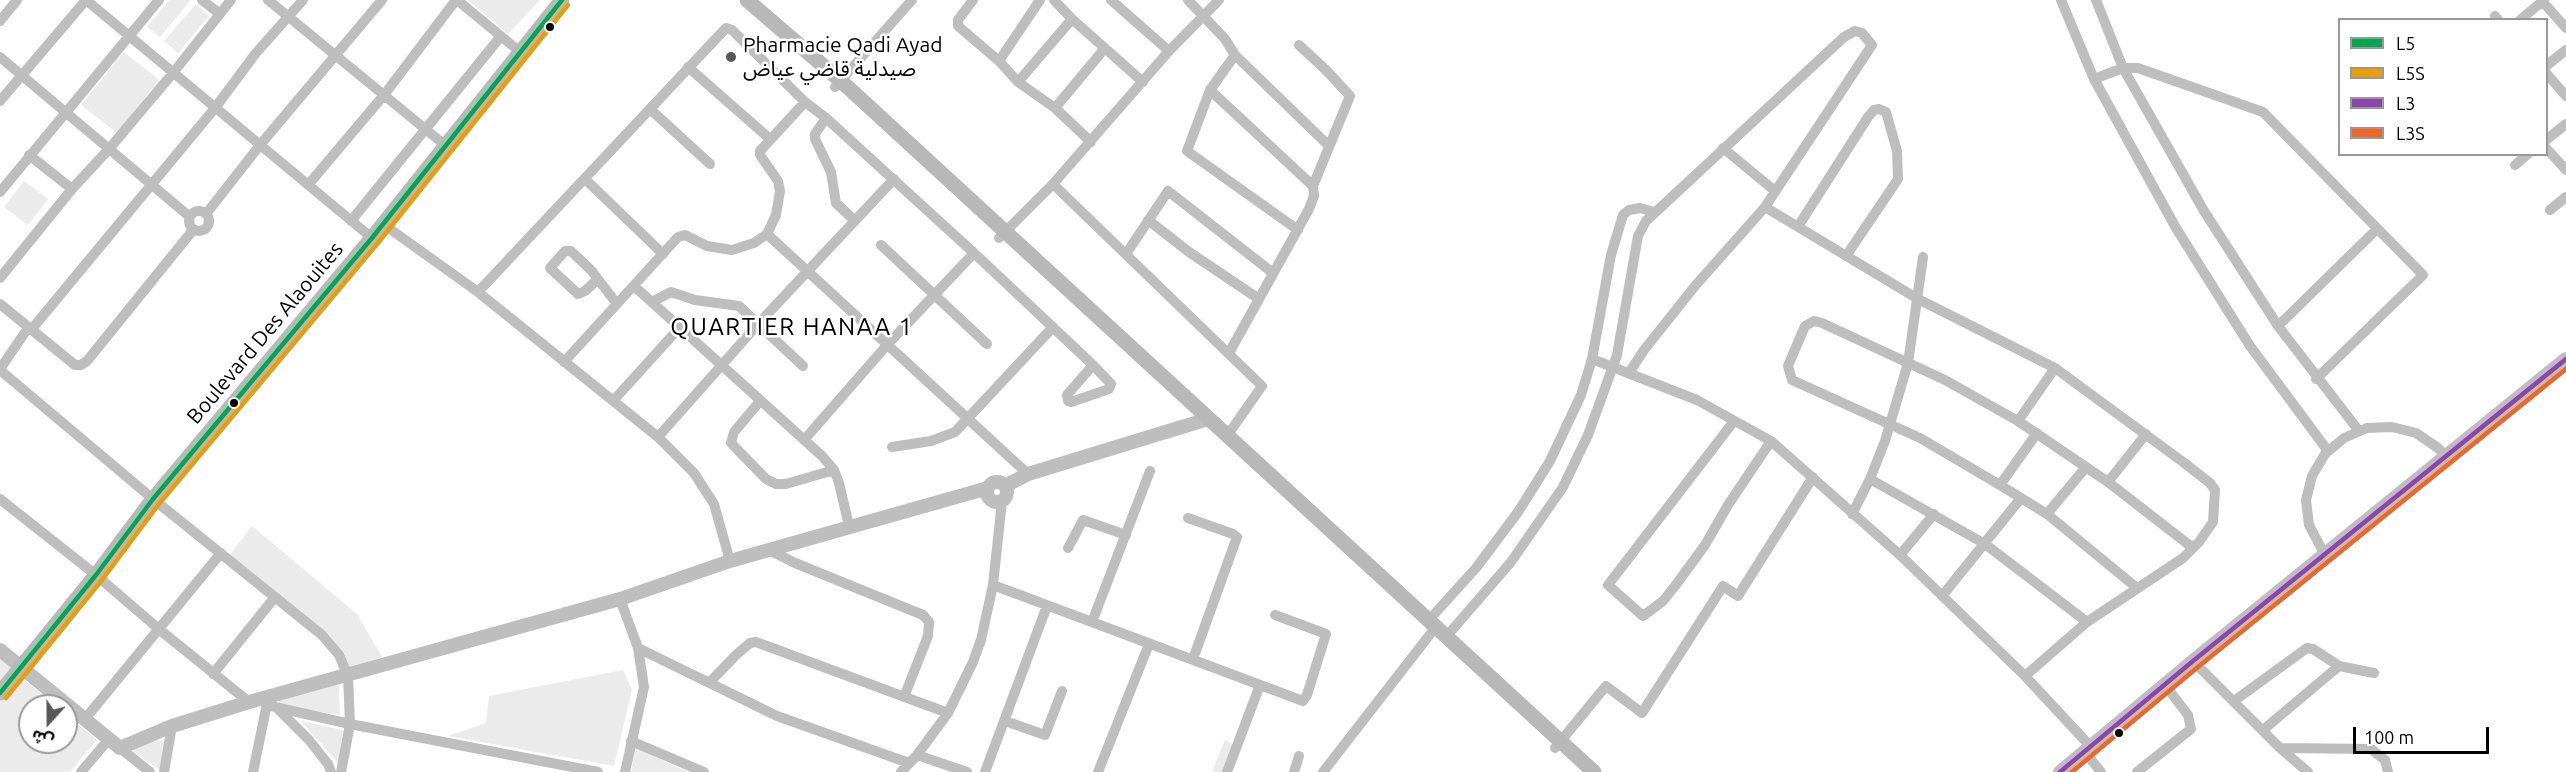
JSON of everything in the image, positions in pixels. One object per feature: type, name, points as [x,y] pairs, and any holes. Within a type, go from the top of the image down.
[{"type":"main road","name":"Boulevard Des Alaouites","points":[[0,693],[96,575],[153,499],[372,238],[562,0]]},
{"type":"main road","points":[[734,0],[838,84]]},
{"type":"main road","points":[[747,0],[1558,745],[1593,772]]},
{"type":"main road","points":[[1203,420],[1227,436],[1281,491]]},
{"type":"main road","points":[[1558,745],[1581,772]]},
{"type":"street","points":[[0,21],[17,0]]},
{"type":"street","points":[[0,101],[86,0],[372,238]]},
{"type":"street","points":[[0,192],[29,155],[67,114],[159,0]]},
{"type":"street","points":[[202,0],[220,14]]},
{"type":"street","points":[[0,278],[72,189],[173,73],[231,0]]},
{"type":"street","points":[[268,0],[446,146]]},
{"type":"street","points":[[303,0],[256,53],[153,185],[29,329],[0,369],[153,499],[322,635],[339,655],[348,676],[350,724],[341,772]]},
{"type":"street","points":[[206,214],[260,144],[382,0]]},
{"type":"street","points":[[308,185],[384,95],[456,0],[519,51]]},
{"type":"street","points":[[838,84],[912,0]]},
{"type":"street","points":[[973,0],[958,20],[958,26],[999,61],[1018,82],[1055,108],[1091,142]]},
{"type":"street","points":[[999,61],[1040,0]]},
{"type":"street","points":[[1054,0],[1143,82]]},
{"type":"street","points":[[1111,0],[1169,51]]},
{"type":"street","points":[[1188,0],[1225,39],[1235,55],[1328,145]]},
{"type":"street","points":[[1002,235],[1053,184],[1169,51],[1219,0]]},
{"type":"street","points":[[2061,0],[2094,79],[2176,228],[2244,336],[2328,451]]},
{"type":"street","points":[[2096,0],[2123,68],[2204,211],[2278,326],[2316,379],[2359,431]]},
{"type":"street","points":[[2522,18],[2543,1],[2566,28]]},
{"type":"street","points":[[1018,82],[1072,19]]},
{"type":"street","points":[[478,292],[650,110],[721,31],[729,28],[805,102],[894,179],[1094,365]]},
{"type":"street","points":[[1435,630],[1511,562],[1563,487],[1588,435],[1617,355],[1628,304],[1638,236],[1646,221],[1844,37],[1850,32],[1862,33],[1872,45],[1765,207],[1695,286],[1644,350],[1629,373]]},
{"type":"street","points":[[351,221],[501,36]]},
{"type":"street","points":[[1230,353],[1314,199],[1313,186],[1350,96],[1299,45]]},
{"type":"street","points":[[1055,108],[1105,48]]},
{"type":"street","points":[[2548,65],[2566,50]]},
{"type":"street","points":[[1235,55],[1210,90],[1186,151],[1298,230]]},
{"type":"street","points":[[0,57],[190,217]]},
{"type":"street","points":[[688,67],[770,139]]},
{"type":"street","points":[[2094,79],[2123,68],[2138,68],[2263,112],[2423,275],[2316,379]]},
{"type":"street","points":[[2548,74],[2566,96]]},
{"type":"street","points":[[1210,90],[1313,186]]},
{"type":"street","points":[[564,362],[681,235],[707,246],[732,250],[754,243],[767,234],[776,215],[780,191],[777,181],[760,156],[762,147],[805,102]]},
{"type":"street","points":[[1798,225],[1868,117],[1874,110],[1879,109],[1886,112],[1897,151],[1898,179],[1846,256]]},
{"type":"street","points":[[650,110],[710,164]]},
{"type":"street","points":[[826,118],[814,139],[831,172],[836,203],[855,221]]},
{"type":"street","points":[[2548,139],[2566,124]]},
{"type":"street","points":[[1723,148],[1775,191]]},
{"type":"street","points":[[2548,149],[2566,170]]},
{"type":"street","points":[[29,155],[72,189]]},
{"type":"street","points":[[2515,165],[2526,156]]},
{"type":"street","points":[[585,179],[663,254]]},
{"type":"street","points":[[658,437],[759,323],[894,179]]},
{"type":"street","points":[[1053,184],[1263,386],[1227,436]]},
{"type":"street","points":[[1126,254],[1168,191],[1273,273]]},
{"type":"street","points":[[2550,210],[2566,197]]},
{"type":"street","points":[[1765,207],[1918,299],[2055,368],[2146,434],[2210,483],[2215,490],[2213,522],[2193,548],[2176,564],[2087,622],[2025,676]]},
{"type":"street","points":[[1323,772],[1435,630],[1476,568],[1518,512],[1550,461],[1581,395],[1592,359],[1611,255],[1623,215],[1629,210],[1640,208],[1654,212]]},
{"type":"street","points":[[195,212],[206,214],[209,220],[208,227],[202,231],[194,230],[189,225],[190,217],[195,212]]},
{"type":"street","points":[[1148,220],[1198,259],[1259,299]]},
{"type":"street","points":[[383,224],[478,292],[658,437],[694,473],[714,504],[730,561]]},
{"type":"street","points":[[2278,326],[2377,229]]},
{"type":"street","points":[[0,304],[75,365],[81,365],[87,361],[194,230]]},
{"type":"street","points":[[767,234],[1028,474]]},
{"type":"street","points":[[881,245],[987,344]]},
{"type":"street","points":[[804,440],[887,345],[974,253]]},
{"type":"street","points":[[1852,514],[1870,479],[1890,426],[1908,363],[1923,257]]},
{"type":"street","points":[[597,280],[617,304]]},
{"type":"street","points":[[634,286],[834,470],[849,526]]},
{"type":"street","points":[[652,302],[671,292],[695,300],[739,306],[803,366]]},
{"type":"street","points":[[2137,588],[2047,514],[2000,485],[1920,438],[1792,380],[1788,366],[1805,326],[1814,321],[1945,380],[2018,421],[2108,482],[2193,548]]},
{"type":"street","points":[[612,401],[680,327]]},
{"type":"street","points":[[892,447],[956,432],[1053,327]]},
{"type":"street","points":[[1592,359],[1697,400],[1771,441],[1900,555],[2025,676],[2088,750],[2101,772]]},
{"type":"street","points":[[2061,772],[2193,661],[2566,359]]},
{"type":"street","points":[[2018,421],[2055,368]]},
{"type":"street","points":[[760,401],[734,432],[731,443],[766,479],[776,484],[786,484],[834,470]]},
{"type":"street","points":[[120,748],[172,726],[249,702],[267,702],[348,676],[620,599],[730,561],[987,488],[995,482],[1005,486],[1028,474],[1203,420]]},
{"type":"street","points":[[1734,421],[1608,585],[1643,616],[1664,600],[1705,545],[1728,505],[1771,441]]},
{"type":"street","points":[[2325,555],[2309,525],[2307,500],[2312,476],[2328,451],[2344,438],[2367,428],[2392,427],[2416,433],[2438,448],[2446,457]]},
{"type":"street","points":[[2000,485],[2037,433]]},
{"type":"street","points":[[2108,482],[2146,434]]},
{"type":"street","points":[[2047,514],[2086,467]]},
{"type":"street","points":[[1092,622],[1150,471]]},
{"type":"street","points":[[1558,745],[1606,686],[1642,713],[1723,586],[1738,596],[1813,477]]},
{"type":"street","points":[[1870,479],[1985,544],[2087,622]]},
{"type":"street","points":[[901,772],[948,713],[977,651],[993,585],[1002,501],[1007,494],[1005,486]]},
{"type":"street","points":[[987,488],[992,501],[1002,501]]},
{"type":"street","points":[[1942,596],[2021,498]]},
{"type":"street","points":[[0,499],[249,702]]},
{"type":"street","points":[[1900,555],[1934,514]]},
{"type":"street","points":[[1188,518],[1237,537],[1193,659]]},
{"type":"street","points":[[1068,548],[1083,520],[1126,535]]},
{"type":"street","points":[[769,550],[795,563],[923,615],[929,622],[928,636],[904,697]]},
{"type":"street","points":[[84,719],[160,630],[221,553]]},
{"type":"street","points":[[993,585],[1303,701],[1308,695],[1326,634],[1275,615]]},
{"type":"street","points":[[213,674],[275,597]]},
{"type":"street","points":[[620,599],[638,648],[644,687],[625,772]]},
{"type":"street","points":[[985,772],[1047,606]]},
{"type":"street","points":[[709,683],[736,655],[750,643],[756,642],[948,713]]},
{"type":"street","points":[[1098,772],[1149,644]]},
{"type":"street","points":[[638,648],[777,717],[913,759],[967,772]]},
{"type":"street","points":[[2234,701],[2307,648],[2313,649],[2339,666],[2374,673]]},
{"type":"street","points":[[0,650],[150,772]]},
{"type":"street","points":[[2193,661],[2280,748],[2308,772]]},
{"type":"street","points":[[2263,730],[2339,666]]},
{"type":"street","points":[[1227,772],[1260,685]]},
{"type":"street","points":[[2137,772],[2191,729],[2188,715],[2165,685]]},
{"type":"street","points":[[1005,721],[1045,735],[1062,691]]},
{"type":"street","points":[[267,702],[278,709],[309,740],[328,764],[331,772]]},
{"type":"street","points":[[253,772],[267,702]]},
{"type":"street","points":[[278,709],[598,772]]},
{"type":"street","points":[[164,772],[172,726]]},
{"type":"street","points":[[81,772],[109,739]]},
{"type":"street","points":[[631,741],[704,772]]},
{"type":"street","points":[[2280,748],[2371,749],[2385,759],[2388,772]]},
{"type":"street","points":[[1294,772],[1299,756]]},
{"type":"shaded area","points":[[169,0],[191,0],[160,37],[147,27]]},
{"type":"shaded area","points":[[468,0],[540,0],[508,34]]},
{"type":"shaded area","points":[[196,4],[209,16],[178,53],[164,41]]},
{"type":"shaded area","points":[[124,52],[159,80],[117,133],[81,105]]},
{"type":"shaded area","points":[[24,181],[48,199],[28,225],[4,207]]},
{"type":"shaded area","points":[[252,526],[357,614],[382,657],[350,669],[330,636],[230,555]]},
{"type":"shaded area","points":[[0,659],[42,694],[18,694],[18,754],[78,754],[78,724],[97,740],[70,772],[0,772]]},
{"type":"shaded area","points":[[623,670],[632,690],[614,766],[448,736],[486,723],[489,696]]},
{"type":"shaded area","points":[[339,684],[340,715],[280,706],[278,700]]},
{"type":"shaded area","points":[[301,721],[343,730],[338,763],[322,745]]},
{"type":"shaded area","points":[[166,739],[160,770],[133,752],[133,747]]},
{"type":"shaded area","points":[[1225,740],[1239,747],[1229,772],[1212,772]]},
{"type":"shaded area","points":[[636,747],[674,766],[689,772],[631,772]]},
{"type":"transit line","name":"L5","points":[[0,693],[96,575],[153,499],[372,238],[562,0]]},
{"type":"transit line","name":"L5S","points":[[6,698],[102,580],[159,504],[378,243],[568,5]]},
{"type":"transit line","name":"L3","points":[[2060,772],[2193,661],[2566,359]]},
{"type":"transit line","name":"L3S","points":[[2072,772],[2566,369]]},
{"type":"place","name":"Pharmacie Qadi Ayad صيدلية قاضي عياض","points":[[731,57]]},
{"type":"district","name":"QUARTIER HANAA 1","points":[[792,327]]}]
